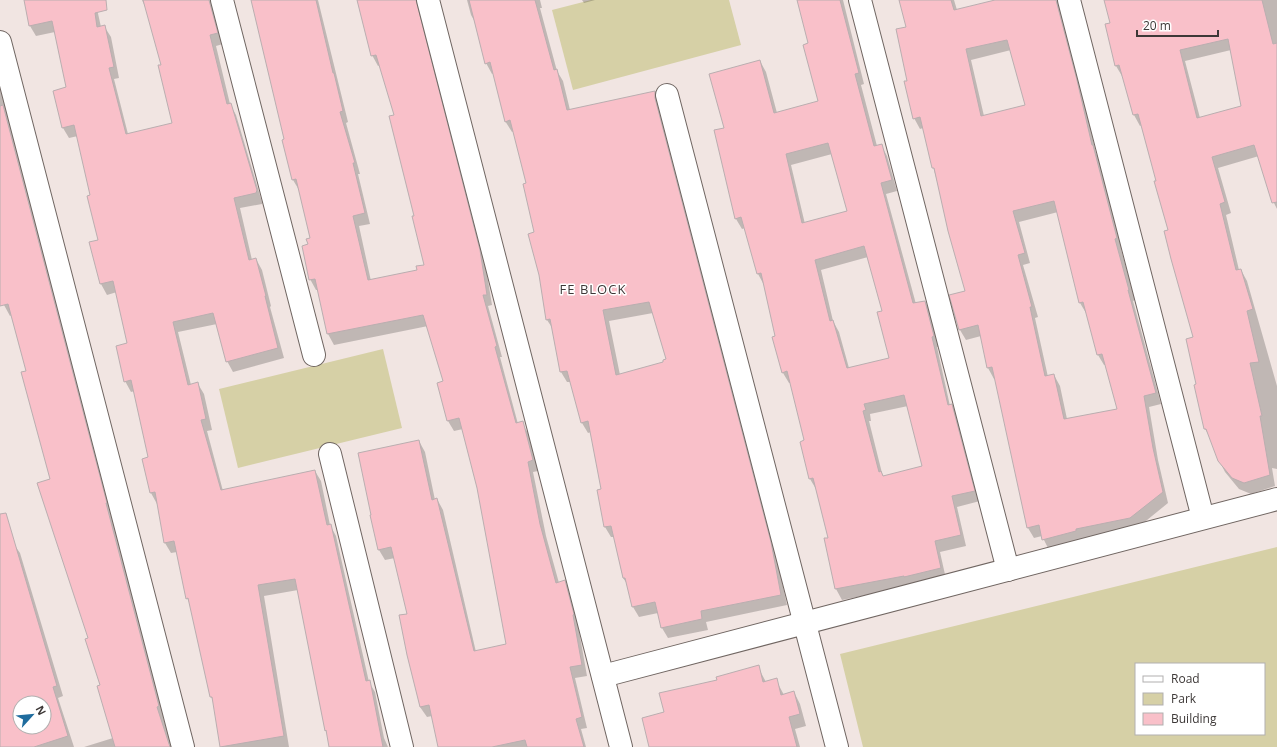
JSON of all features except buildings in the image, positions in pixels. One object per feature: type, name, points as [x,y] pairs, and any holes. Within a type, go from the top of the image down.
[{"type":"street","points":[[222,0],[314,355]]},
{"type":"street","points":[[428,0],[621,747]]},
{"type":"street","points":[[860,0],[1008,570]]},
{"type":"street","points":[[1069,0],[1203,518]]},
{"type":"street","points":[[0,42],[183,747]]},
{"type":"street","points":[[667,95],[837,747]]},
{"type":"street","points":[[330,454],[402,747]]},
{"type":"street","points":[[603,676],[1277,499]]},
{"type":"green space","points":[[591,0],[729,0],[741,45],[573,90],[552,10]]},
{"type":"green space","points":[[383,349],[402,428],[238,468],[219,389]]},
{"type":"green space","points":[[1277,547],[1277,747],[863,747],[840,654]]},
{"type":"district","name":"FE BLOCK","points":[[593,289]]}]
